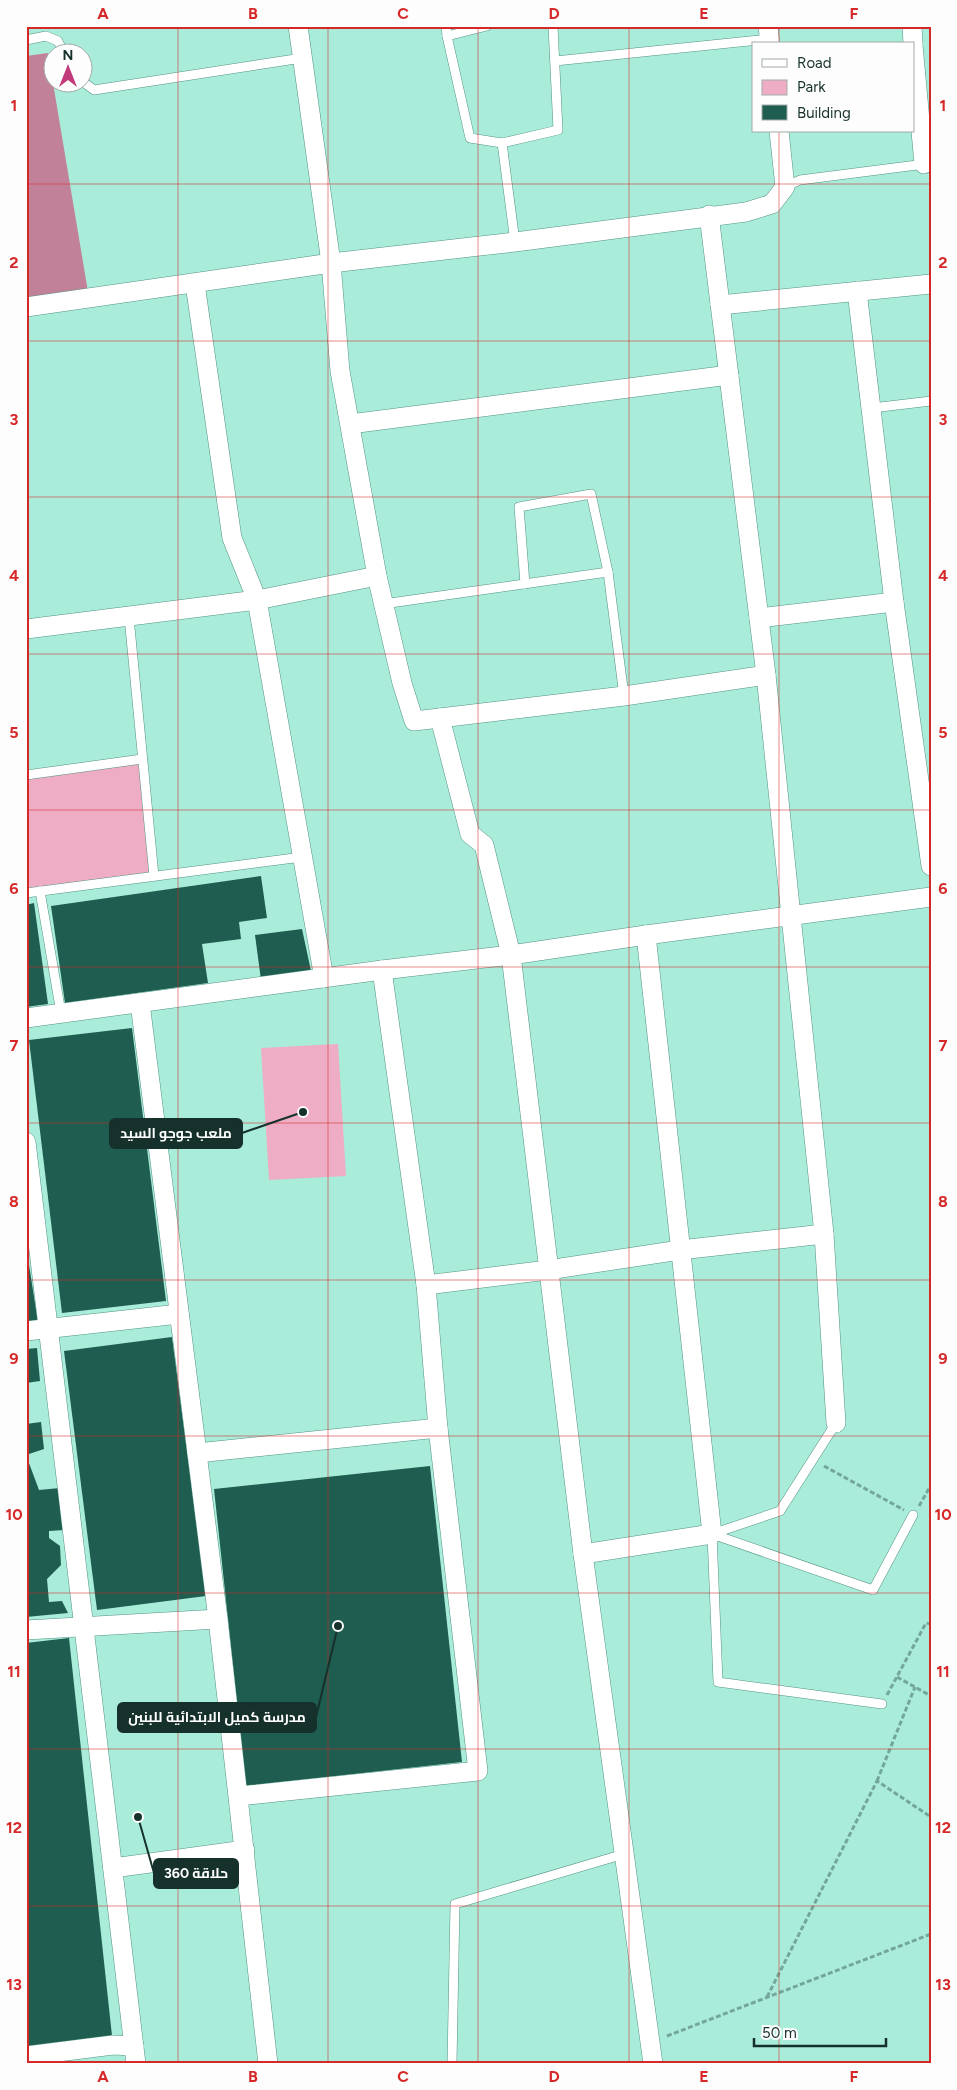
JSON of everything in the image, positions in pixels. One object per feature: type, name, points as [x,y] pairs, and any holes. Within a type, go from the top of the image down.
[{"type":"street","points":[[298,26],[331,262],[340,371],[377,576],[402,683],[414,721],[624,696],[766,675]]},
{"type":"street","points":[[912,26],[913,42]]},
{"type":"street","points":[[914,52],[928,164]]},
{"type":"street","points":[[26,307],[195,284],[331,262],[515,242],[709,215],[746,212],[772,204],[785,187],[779,132]]},
{"type":"street","points":[[709,215],[766,675],[824,1234],[836,1423]]},
{"type":"street","points":[[195,284],[232,538],[257,600],[324,978]]},
{"type":"street","points":[[720,305],[931,284]]},
{"type":"street","points":[[858,291],[894,602],[925,770],[931,866]]},
{"type":"street","points":[[350,424],[729,374]]},
{"type":"street","points":[[26,629],[257,600],[377,576]]},
{"type":"street","points":[[759,618],[894,602]]},
{"type":"street","points":[[440,718],[470,834],[484,845],[511,955],[582,1554],[653,2064]]},
{"type":"street","points":[[26,1018],[382,970],[511,955],[931,897]]},
{"type":"street","points":[[582,1554],[712,1534],[646,935]]},
{"type":"street","points":[[239,1796],[478,1771],[438,1428],[426,1285],[382,970]]},
{"type":"street","points":[[140,1003],[218,1619],[268,2064]]},
{"type":"street","points":[[26,1142],[135,2055]]},
{"type":"street","points":[[426,1285],[548,1270],[680,1250],[824,1234]]},
{"type":"street","points":[[26,1331],[179,1314]]},
{"type":"street","points":[[197,1453],[438,1428]]},
{"type":"street","points":[[26,1630],[84,1625],[218,1619]]},
{"type":"street","points":[[113,1868],[245,1850]]},
{"type":"street","points":[[26,2056],[113,2045],[135,2055]]},
{"type":"lane","points":[[487,26],[447,31],[470,138],[502,143],[558,130],[553,26]]},
{"type":"lane","points":[[26,40],[46,36],[59,42]]},
{"type":"lane","points":[[554,61],[769,36]]},
{"type":"lane","points":[[92,88],[94,90],[302,58]]},
{"type":"lane","points":[[502,143],[515,242]]},
{"type":"lane","points":[[785,187],[800,180],[928,164]]},
{"type":"lane","points":[[872,408],[931,401]]},
{"type":"lane","points":[[525,584],[519,507],[591,494],[608,572],[624,696]]},
{"type":"lane","points":[[383,604],[608,572]]},
{"type":"lane","points":[[129,617],[154,876]]},
{"type":"lane","points":[[26,775],[142,759]]},
{"type":"lane","points":[[26,893],[302,857]]},
{"type":"lane","points":[[40,891],[61,1014]]},
{"type":"lane","points":[[712,1534],[780,1511],[836,1423]]},
{"type":"lane","points":[[712,1534],[873,1590],[914,1515]]},
{"type":"lane","points":[[712,1534],[718,1682],[882,1704]]},
{"type":"lane","points":[[452,2064],[455,1904],[624,1854]]},
{"type":"path","points":[[813,1460],[914,1515],[931,1485]]},
{"type":"path","points":[[882,1704],[926,1623],[931,1624]]},
{"type":"path","points":[[897,1677],[931,1696]]},
{"type":"path","points":[[767,1997],[878,1781],[915,1687]]},
{"type":"path","points":[[878,1781],[931,1817]]},
{"type":"path","points":[[650,2042],[931,1934]]},
{"type":"green space","points":[[142,759],[154,876],[26,893],[26,775]]},
{"type":"green space","points":[[338,1044],[346,1176],[269,1180],[261,1048]]},
{"type":"shaded area","points":[[42,54],[42,92],[55,92],[89,298],[26,307],[26,56]]},
{"type":"building","points":[[261,876],[267,918],[239,922],[241,939],[202,944],[208,983],[65,1003],[51,906]]},
{"type":"building","points":[[34,903],[48,1004],[26,1007],[26,905]]},
{"type":"building","points":[[302,929],[311,971],[261,980],[255,935]]},
{"type":"building","points":[[132,1028],[166,1301],[62,1313],[29,1040]]},
{"type":"building","points":[[26,1246],[38,1322],[26,1323]]},
{"type":"building","points":[[172,1337],[206,1596],[97,1610],[64,1351]]},
{"type":"building","points":[[37,1348],[40,1381],[26,1383],[26,1349]]},
{"type":"building","points":[[41,1422],[44,1449],[26,1455],[26,1424]]},
{"type":"building","points":[[26,1455],[39,1490],[60,1488],[64,1530],[49,1531],[49,1538],[60,1546],[61,1565],[47,1579],[49,1602],[62,1601],[68,1613],[26,1617]]},
{"type":"building","points":[[430,1466],[462,1762],[246,1786],[214,1489]]},
{"type":"building","points":[[69,1638],[113,2045],[26,2055],[26,1643]]},
{"type":"place","name":"ملعب جوجو السيد","points":[[303,1112]]},
{"type":"place","name":"مدرسة كميل الابتدائية للبنين","points":[[338,1626]]},
{"type":"place","name":"حلاقة 360","points":[[138,1817]]}]
